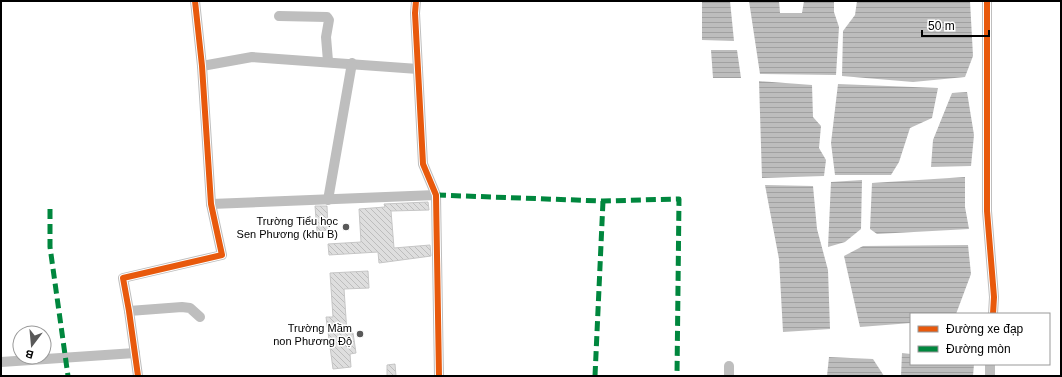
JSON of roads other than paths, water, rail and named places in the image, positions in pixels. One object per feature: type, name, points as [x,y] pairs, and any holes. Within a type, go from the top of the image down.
[{"type":"street","points":[[138,376],[123,278],[222,255],[211,204],[202,66],[195,1]]},
{"type":"street","points":[[416,1],[415,13],[423,164],[436,195],[439,376]]},
{"type":"street","points":[[987,1],[987,211],[994,297],[993,313]]},
{"type":"street","points":[[279,16],[327,18],[329,20],[326,37],[328,62]]},
{"type":"street","points":[[202,66],[252,57],[352,63],[418,69]]},
{"type":"street","points":[[328,200],[352,63]]},
{"type":"street","points":[[211,204],[436,195]]},
{"type":"street","points":[[129,311],[182,307],[190,308],[200,317]]},
{"type":"street","points":[[1,362],[134,353]]},
{"type":"street","points":[[990,365],[990,376]]},
{"type":"street","points":[[729,366],[729,376]]},
{"type":"place","name":"Trường Tiểu học Sen Phương (khu B)","points":[[346,227]]},
{"type":"place","name":"Trường Mầm non Phương Độ","points":[[360,334]]}]
